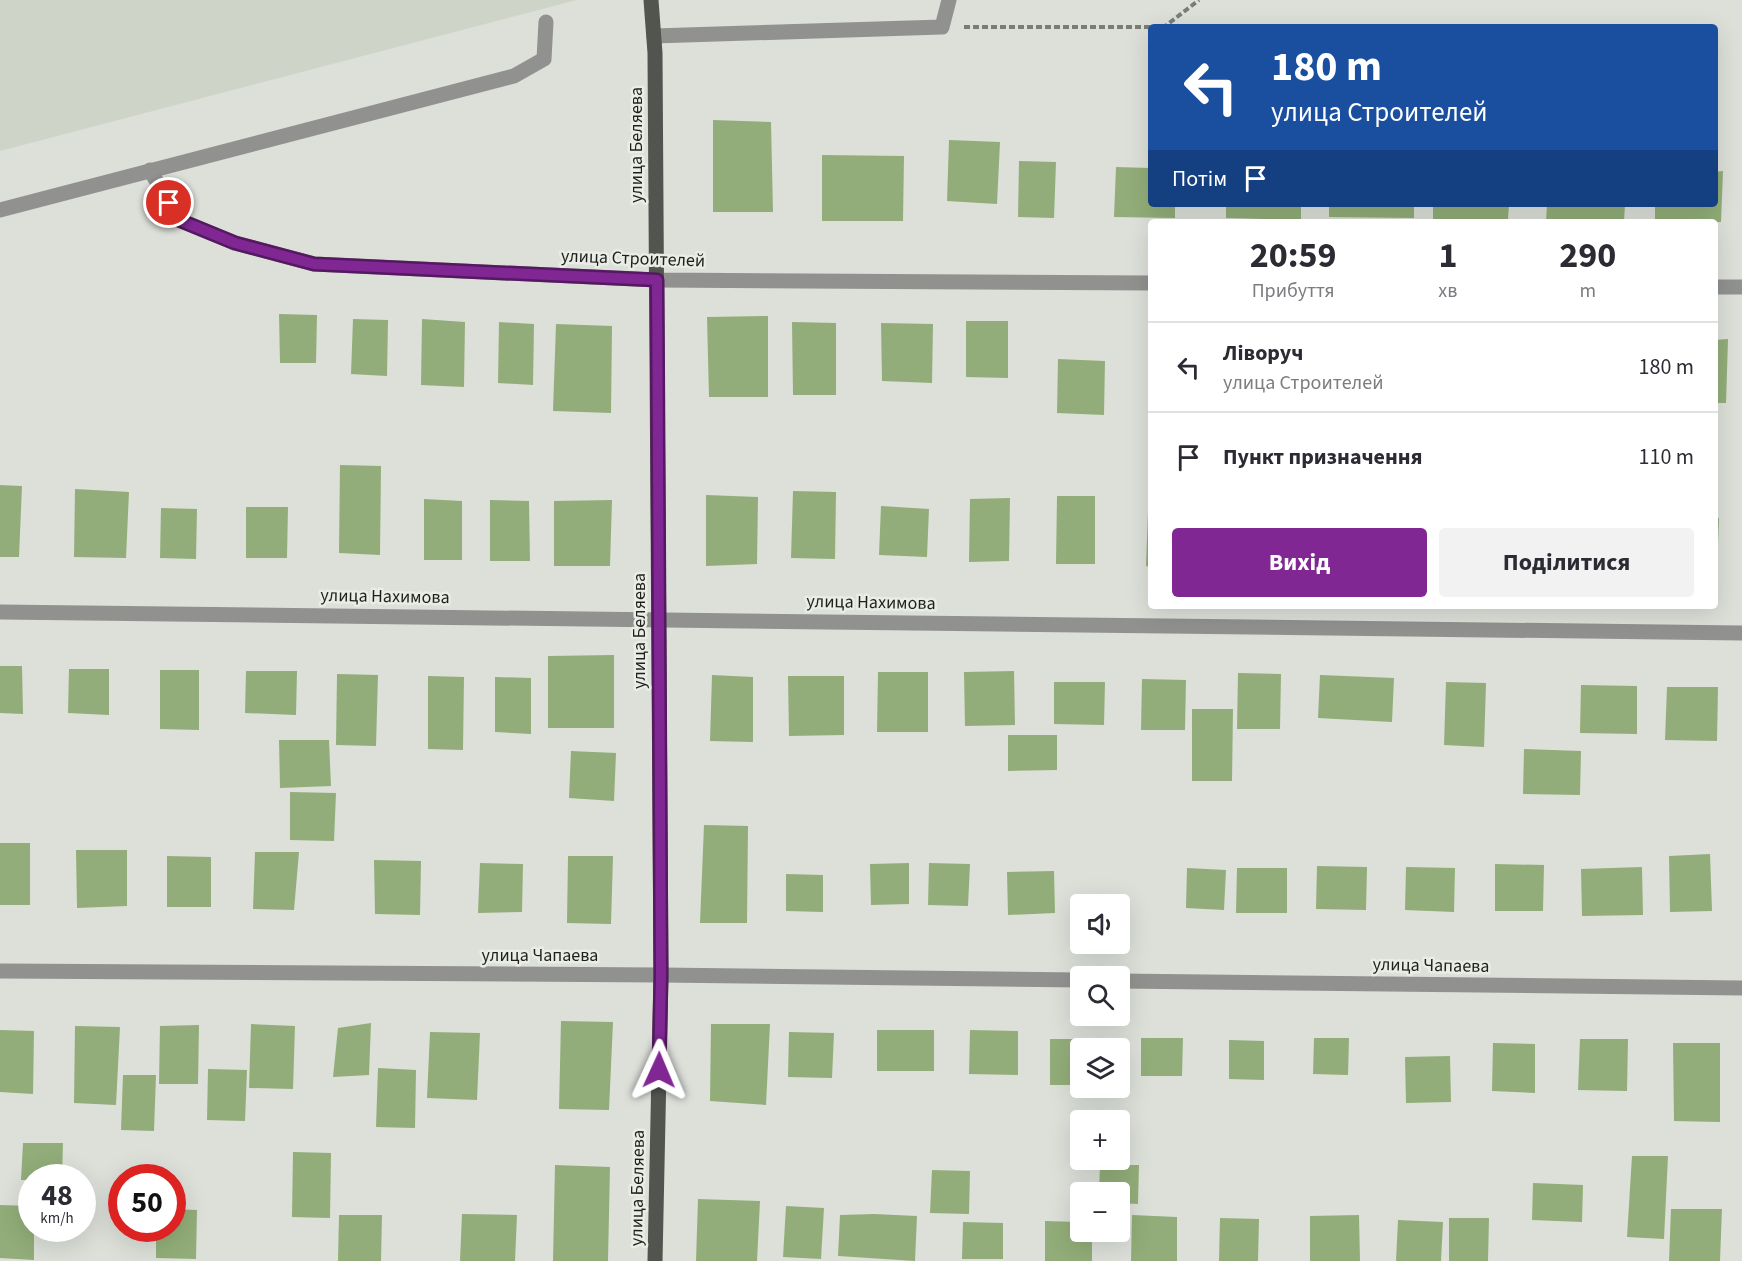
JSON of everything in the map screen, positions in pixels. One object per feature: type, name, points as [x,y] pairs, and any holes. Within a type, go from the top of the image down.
[{"type":"main road","name":"улица Беляева","points":[[651,0],[654,36],[657,280],[661,975],[655,1261]]},
{"type":"street","points":[[654,36],[942,27],[949,0]]},
{"type":"street","points":[[0,210],[514,76],[544,59],[546,22]]},
{"type":"street","name":"улица Строителей","points":[[150,170],[179,220],[235,243],[314,264],[657,280],[1148,284]]},
{"type":"street","points":[[1718,287],[1742,287]]},
{"type":"street","name":"улица Нахимова","points":[[0,612],[1742,633]]},
{"type":"street","name":"улица Чапаева","points":[[0,971],[1070,980]]},
{"type":"street","name":"улица Чапаева","points":[[1130,981],[1742,988]]},
{"type":"path","points":[[1168,24],[1199,0]]},
{"type":"path","points":[[942,27],[1148,27]]},
{"type":"shaded area","points":[[0,0],[577,0],[0,151]]},
{"type":"building","points":[[713,120],[771,122],[773,212],[713,212]]},
{"type":"building","points":[[949,140],[1000,142],[997,204],[947,201]]},
{"type":"building","points":[[822,155],[904,156],[903,221],[822,221]]},
{"type":"building","points":[[1019,161],[1056,162],[1054,218],[1018,217]]},
{"type":"building","points":[[1116,167],[1148,168],[1148,207],[1175,207],[1175,218],[1114,217]]},
{"type":"building","points":[[1723,171],[1721,222],[1718,222],[1718,219],[1655,219],[1655,207],[1718,207],[1718,172]]},
{"type":"building","points":[[1226,207],[1301,207],[1301,219],[1226,218]]},
{"type":"building","points":[[1329,207],[1414,207],[1414,218],[1329,217]]},
{"type":"building","points":[[1433,207],[1509,207],[1508,219],[1433,219]]},
{"type":"building","points":[[1547,207],[1625,207],[1624,219],[1546,219]]},
{"type":"building","points":[[279,314],[317,315],[316,363],[280,363]]},
{"type":"building","points":[[768,316],[768,397],[709,397],[707,317]]},
{"type":"building","points":[[353,319],[388,320],[387,376],[351,374]]},
{"type":"building","points":[[422,319],[465,322],[464,387],[421,385]]},
{"type":"building","points":[[966,321],[1008,321],[1008,378],[966,377]]},
{"type":"building","points":[[499,322],[534,324],[533,385],[498,383]]},
{"type":"building","points":[[792,322],[836,323],[836,395],[793,395]]},
{"type":"building","points":[[881,323],[933,324],[932,383],[882,381]]},
{"type":"building","points":[[556,324],[612,326],[611,413],[553,411]]},
{"type":"building","points":[[1728,339],[1726,403],[1718,403],[1718,340]]},
{"type":"building","points":[[1058,359],[1105,361],[1104,415],[1057,413]]},
{"type":"building","points":[[340,465],[381,466],[380,555],[339,553]]},
{"type":"building","points":[[0,485],[22,486],[19,557],[0,557]]},
{"type":"building","points":[[75,489],[129,492],[126,558],[74,557]]},
{"type":"building","points":[[793,491],[836,492],[835,559],[791,558]]},
{"type":"building","points":[[706,495],[758,497],[757,564],[706,566]]},
{"type":"building","points":[[1057,496],[1095,496],[1095,564],[1056,564]]},
{"type":"building","points":[[1010,498],[1009,561],[969,562],[970,499]]},
{"type":"building","points":[[424,499],[462,501],[462,560],[424,560]]},
{"type":"building","points":[[490,500],[529,501],[530,561],[490,561]]},
{"type":"building","points":[[612,500],[610,566],[554,566],[554,501]]},
{"type":"building","points":[[881,506],[929,509],[927,557],[879,555]]},
{"type":"building","points":[[246,507],[288,507],[287,558],[246,558]]},
{"type":"building","points":[[161,508],[197,509],[196,559],[160,558]]},
{"type":"building","points":[[1148,512],[1148,566],[1146,566]]},
{"type":"building","points":[[614,655],[614,728],[548,728],[548,656]]},
{"type":"building","points":[[0,666],[22,666],[23,714],[0,713]]},
{"type":"building","points":[[69,669],[109,669],[109,715],[68,713]]},
{"type":"building","points":[[160,670],[199,670],[199,730],[160,729]]},
{"type":"building","points":[[246,671],[297,671],[296,715],[245,713]]},
{"type":"building","points":[[1014,671],[1015,725],[965,726],[964,672]]},
{"type":"building","points":[[878,672],[928,672],[928,732],[877,732]]},
{"type":"building","points":[[1238,673],[1281,674],[1280,729],[1237,729]]},
{"type":"building","points":[[337,674],[378,675],[376,746],[336,745]]},
{"type":"building","points":[[712,675],[753,677],[753,742],[710,741]]},
{"type":"building","points":[[1320,675],[1394,678],[1392,722],[1318,718]]},
{"type":"building","points":[[428,676],[464,677],[463,750],[428,749]]},
{"type":"building","points":[[788,676],[844,676],[844,735],[789,736]]},
{"type":"building","points":[[495,677],[531,678],[531,734],[495,732]]},
{"type":"building","points":[[1142,679],[1186,680],[1185,730],[1141,730]]},
{"type":"building","points":[[1054,682],[1105,682],[1104,725],[1054,724]]},
{"type":"building","points":[[1446,682],[1486,683],[1484,747],[1444,745]]},
{"type":"building","points":[[1581,685],[1637,686],[1637,734],[1580,733]]},
{"type":"building","points":[[1667,687],[1718,687],[1717,741],[1665,740]]},
{"type":"building","points":[[1192,709],[1233,709],[1232,781],[1192,781]]},
{"type":"building","points":[[1008,735],[1057,735],[1057,770],[1008,771]]},
{"type":"building","points":[[279,740],[329,740],[331,786],[280,788]]},
{"type":"building","points":[[1524,749],[1581,751],[1580,795],[1523,794]]},
{"type":"building","points":[[571,751],[616,753],[614,801],[569,798]]},
{"type":"building","points":[[290,792],[336,793],[334,841],[290,840]]},
{"type":"building","points":[[704,825],[748,826],[747,923],[700,923]]},
{"type":"building","points":[[0,843],[30,843],[30,905],[0,905]]},
{"type":"building","points":[[76,850],[127,850],[127,906],[77,908]]},
{"type":"building","points":[[255,852],[299,852],[294,910],[253,909]]},
{"type":"building","points":[[1710,854],[1712,911],[1670,912],[1669,856]]},
{"type":"building","points":[[167,856],[211,857],[211,907],[167,907]]},
{"type":"building","points":[[568,856],[613,856],[611,924],[567,923]]},
{"type":"building","points":[[374,860],[421,861],[420,915],[375,914]]},
{"type":"building","points":[[480,863],[523,864],[522,912],[478,913]]},
{"type":"building","points":[[909,863],[909,904],[871,905],[870,864]]},
{"type":"building","points":[[929,863],[970,864],[968,906],[928,905]]},
{"type":"building","points":[[1495,864],[1544,865],[1543,911],[1495,911]]},
{"type":"building","points":[[1317,866],[1367,867],[1366,910],[1316,909]]},
{"type":"building","points":[[1406,867],[1455,868],[1454,912],[1405,910]]},
{"type":"building","points":[[1642,867],[1643,915],[1582,916],[1581,869]]},
{"type":"building","points":[[1187,868],[1226,870],[1224,910],[1186,908]]},
{"type":"building","points":[[1237,868],[1287,868],[1287,913],[1236,913]]},
{"type":"building","points":[[1054,871],[1055,913],[1008,915],[1007,872]]},
{"type":"building","points":[[786,874],[823,875],[823,912],[786,911]]},
{"type":"building","points":[[561,1021],[613,1022],[609,1110],[559,1109]]},
{"type":"building","points":[[371,1023],[369,1075],[333,1077],[338,1028]]},
{"type":"building","points":[[251,1024],[295,1026],[293,1089],[249,1088]]},
{"type":"building","points":[[711,1024],[770,1024],[766,1105],[710,1101]]},
{"type":"building","points":[[199,1025],[198,1084],[159,1084],[160,1026]]},
{"type":"building","points":[[75,1026],[120,1027],[116,1105],[74,1103]]},
{"type":"building","points":[[0,1030],[34,1031],[33,1094],[0,1092]]},
{"type":"building","points":[[877,1030],[934,1030],[934,1071],[877,1071]]},
{"type":"building","points":[[970,1030],[1018,1031],[1018,1075],[969,1074]]},
{"type":"building","points":[[430,1032],[480,1033],[477,1100],[427,1098]]},
{"type":"building","points":[[789,1032],[834,1033],[832,1078],[788,1077]]},
{"type":"building","points":[[1141,1038],[1183,1038],[1182,1076],[1141,1076]]},
{"type":"building","points":[[1314,1038],[1349,1038],[1348,1075],[1313,1074]]},
{"type":"building","points":[[1050,1039],[1070,1039],[1070,1085],[1050,1085]]},
{"type":"building","points":[[1580,1039],[1628,1039],[1627,1091],[1578,1090]]},
{"type":"building","points":[[1229,1040],[1264,1041],[1264,1080],[1229,1079]]},
{"type":"building","points":[[1493,1043],[1535,1044],[1535,1093],[1492,1091]]},
{"type":"building","points":[[1673,1043],[1720,1043],[1720,1122],[1674,1121]]},
{"type":"building","points":[[1450,1056],[1451,1102],[1406,1103],[1405,1057]]},
{"type":"building","points":[[378,1068],[416,1070],[415,1128],[376,1127]]},
{"type":"building","points":[[208,1069],[247,1070],[245,1121],[207,1120]]},
{"type":"building","points":[[123,1075],[156,1075],[154,1131],[121,1130]]},
{"type":"building","points":[[23,1143],[63,1143],[62,1164],[22,1164]]},
{"type":"building","points":[[293,1152],[331,1153],[330,1218],[292,1217]]},
{"type":"building","points":[[1632,1156],[1668,1156],[1664,1239],[1627,1237]]},
{"type":"building","points":[[555,1165],[610,1167],[608,1261],[553,1261]]},
{"type":"building","points":[[1130,1165],[1139,1165],[1138,1204],[1130,1204],[1130,1182],[1099,1182],[1100,1170],[1130,1170]]},
{"type":"building","points":[[932,1170],[970,1171],[969,1214],[930,1213]]},
{"type":"building","points":[[1533,1183],[1583,1185],[1582,1222],[1532,1220]]},
{"type":"building","points":[[698,1199],[760,1201],[757,1261],[696,1261]]},
{"type":"building","points":[[0,1205],[18,1206],[18,1242],[34,1242],[34,1260],[0,1258]]},
{"type":"building","points":[[786,1206],[824,1208],[821,1259],[783,1257]]},
{"type":"building","points":[[1671,1209],[1722,1209],[1720,1261],[1669,1261]]},
{"type":"building","points":[[186,1210],[197,1210],[196,1259],[156,1258],[156,1242],[186,1242]]},
{"type":"building","points":[[462,1214],[517,1215],[515,1261],[460,1261]]},
{"type":"building","points":[[339,1215],[382,1215],[381,1261],[338,1261]]},
{"type":"building","points":[[840,1215],[917,1216],[915,1261],[838,1256]]},
{"type":"building","points":[[1132,1215],[1177,1217],[1177,1261],[1131,1261]]},
{"type":"building","points":[[1359,1215],[1360,1261],[1310,1261],[1310,1216]]},
{"type":"building","points":[[1220,1218],[1259,1219],[1258,1261],[1219,1261]]},
{"type":"building","points":[[1449,1218],[1489,1218],[1488,1261],[1449,1261]]},
{"type":"building","points":[[1398,1220],[1443,1222],[1441,1261],[1396,1261]]},
{"type":"building","points":[[1045,1221],[1070,1222],[1070,1242],[1092,1242],[1092,1261],[1045,1261]]},
{"type":"building","points":[[963,1222],[1003,1223],[1003,1259],[962,1259]]},
{"type":"route","points":[[169,203],[179,220],[235,243],[314,264],[657,280],[661,975],[659,1070]]}]
